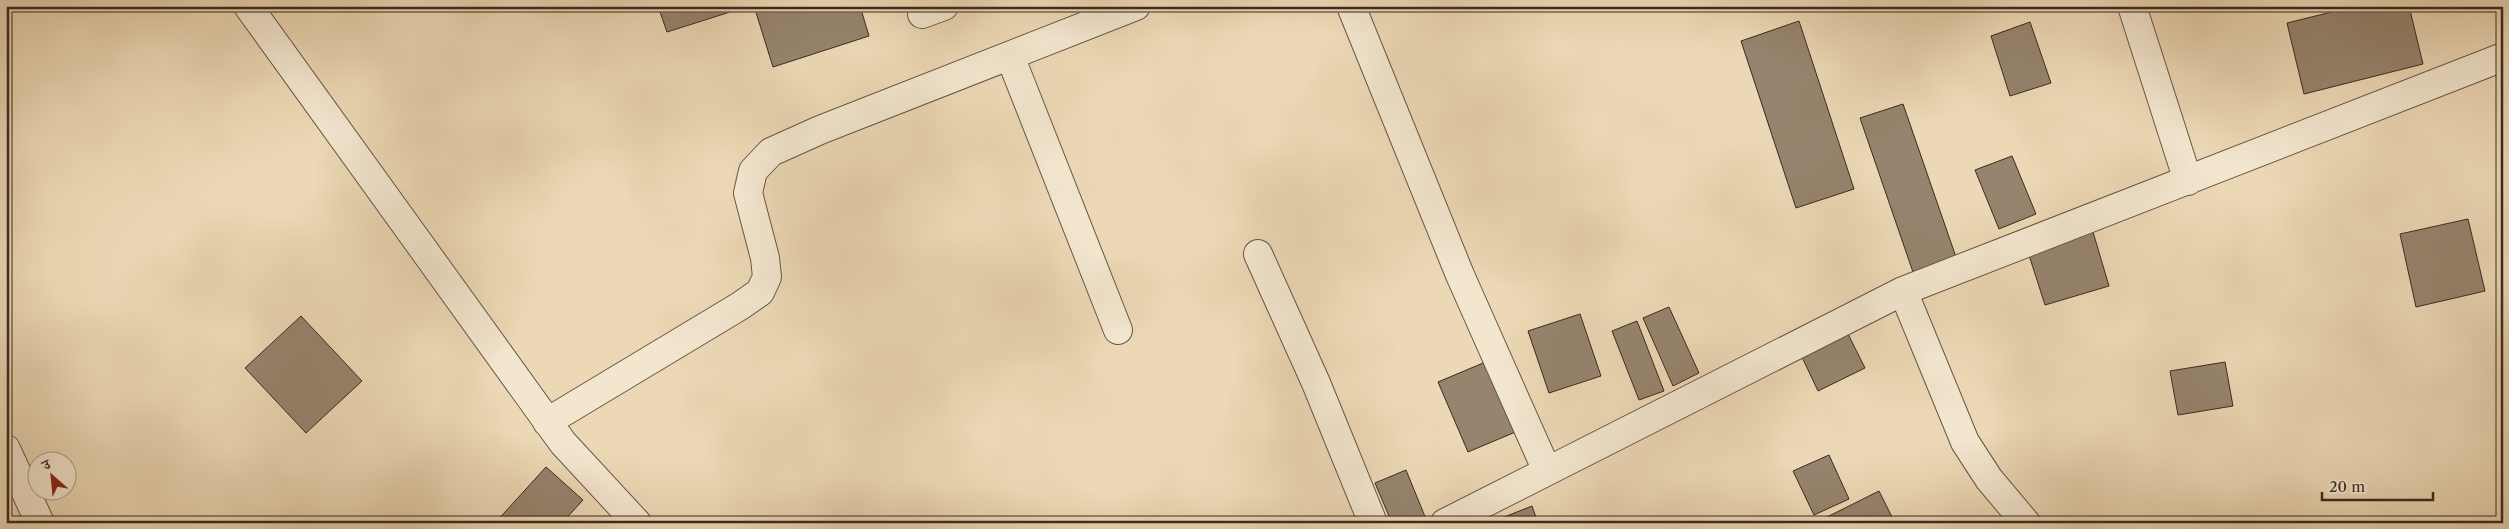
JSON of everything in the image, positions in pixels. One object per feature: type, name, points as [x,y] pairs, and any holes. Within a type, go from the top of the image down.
[{"type":"street","points":[[248,6],[547,422],[563,443],[637,523]]},
{"type":"street","points":[[547,422],[740,306],[760,292],[767,277],[765,258],[748,193],[753,171],[771,152],[1136,6]]},
{"type":"street","points":[[1352,6],[1460,275],[1547,471]]},
{"type":"street","points":[[2132,6],[2188,181]]},
{"type":"street","points":[[1010,56],[1118,330]]},
{"type":"street","points":[[1445,523],[1903,291],[2503,57]]},
{"type":"street","points":[[1258,254],[1316,383],[1373,523]]},
{"type":"street","points":[[1903,291],[1965,442],[1989,479],[2026,523]]},
{"type":"street","points":[[6,449],[40,523]]},
{"type":"building","points":[[658,6],[749,6],[667,32]]},
{"type":"building","points":[[754,6],[860,6],[869,36],[773,67]]},
{"type":"building","points":[[2356,6],[2409,6],[2423,64],[2304,94],[2287,23]]},
{"type":"building","points":[[1799,21],[1854,189],[1796,208],[1741,41]]},
{"type":"building","points":[[2030,22],[2051,83],[2010,96],[1991,36]]},
{"type":"building","points":[[1903,104],[1957,260],[1914,275],[1860,118]]},
{"type":"building","points":[[2012,156],[2036,214],[1999,229],[1975,170]]},
{"type":"building","points":[[2468,219],[2485,291],[2416,307],[2400,234]]},
{"type":"building","points":[[2093,232],[2109,286],[2045,305],[2028,252]]},
{"type":"building","points":[[1669,307],[1699,373],[1673,386],[1643,318]]},
{"type":"building","points":[[1580,314],[1601,376],[1549,393],[1528,331]]},
{"type":"building","points":[[301,316],[362,381],[306,433],[245,368]]},
{"type":"building","points":[[1637,321],[1664,391],[1639,400],[1612,331]]},
{"type":"building","points":[[1848,334],[1865,368],[1818,391],[1801,355]]},
{"type":"building","points":[[1495,358],[1525,428],[1468,452],[1438,382]]},
{"type":"building","points":[[2225,362],[2233,406],[2178,415],[2170,371]]},
{"type":"building","points":[[1829,455],[1849,499],[1814,515],[1793,471]]},
{"type":"building","points":[[546,467],[583,500],[562,523],[495,523]]},
{"type":"building","points":[[1406,470],[1426,519],[1417,523],[1392,523],[1375,483]]},
{"type":"building","points":[[1879,491],[1895,523],[1825,523],[1823,519]]},
{"type":"building","points":[[1532,506],[1538,523],[1489,523]]},
{"type":"building","points":[[2435,517],[2493,523],[2435,523]]}]
